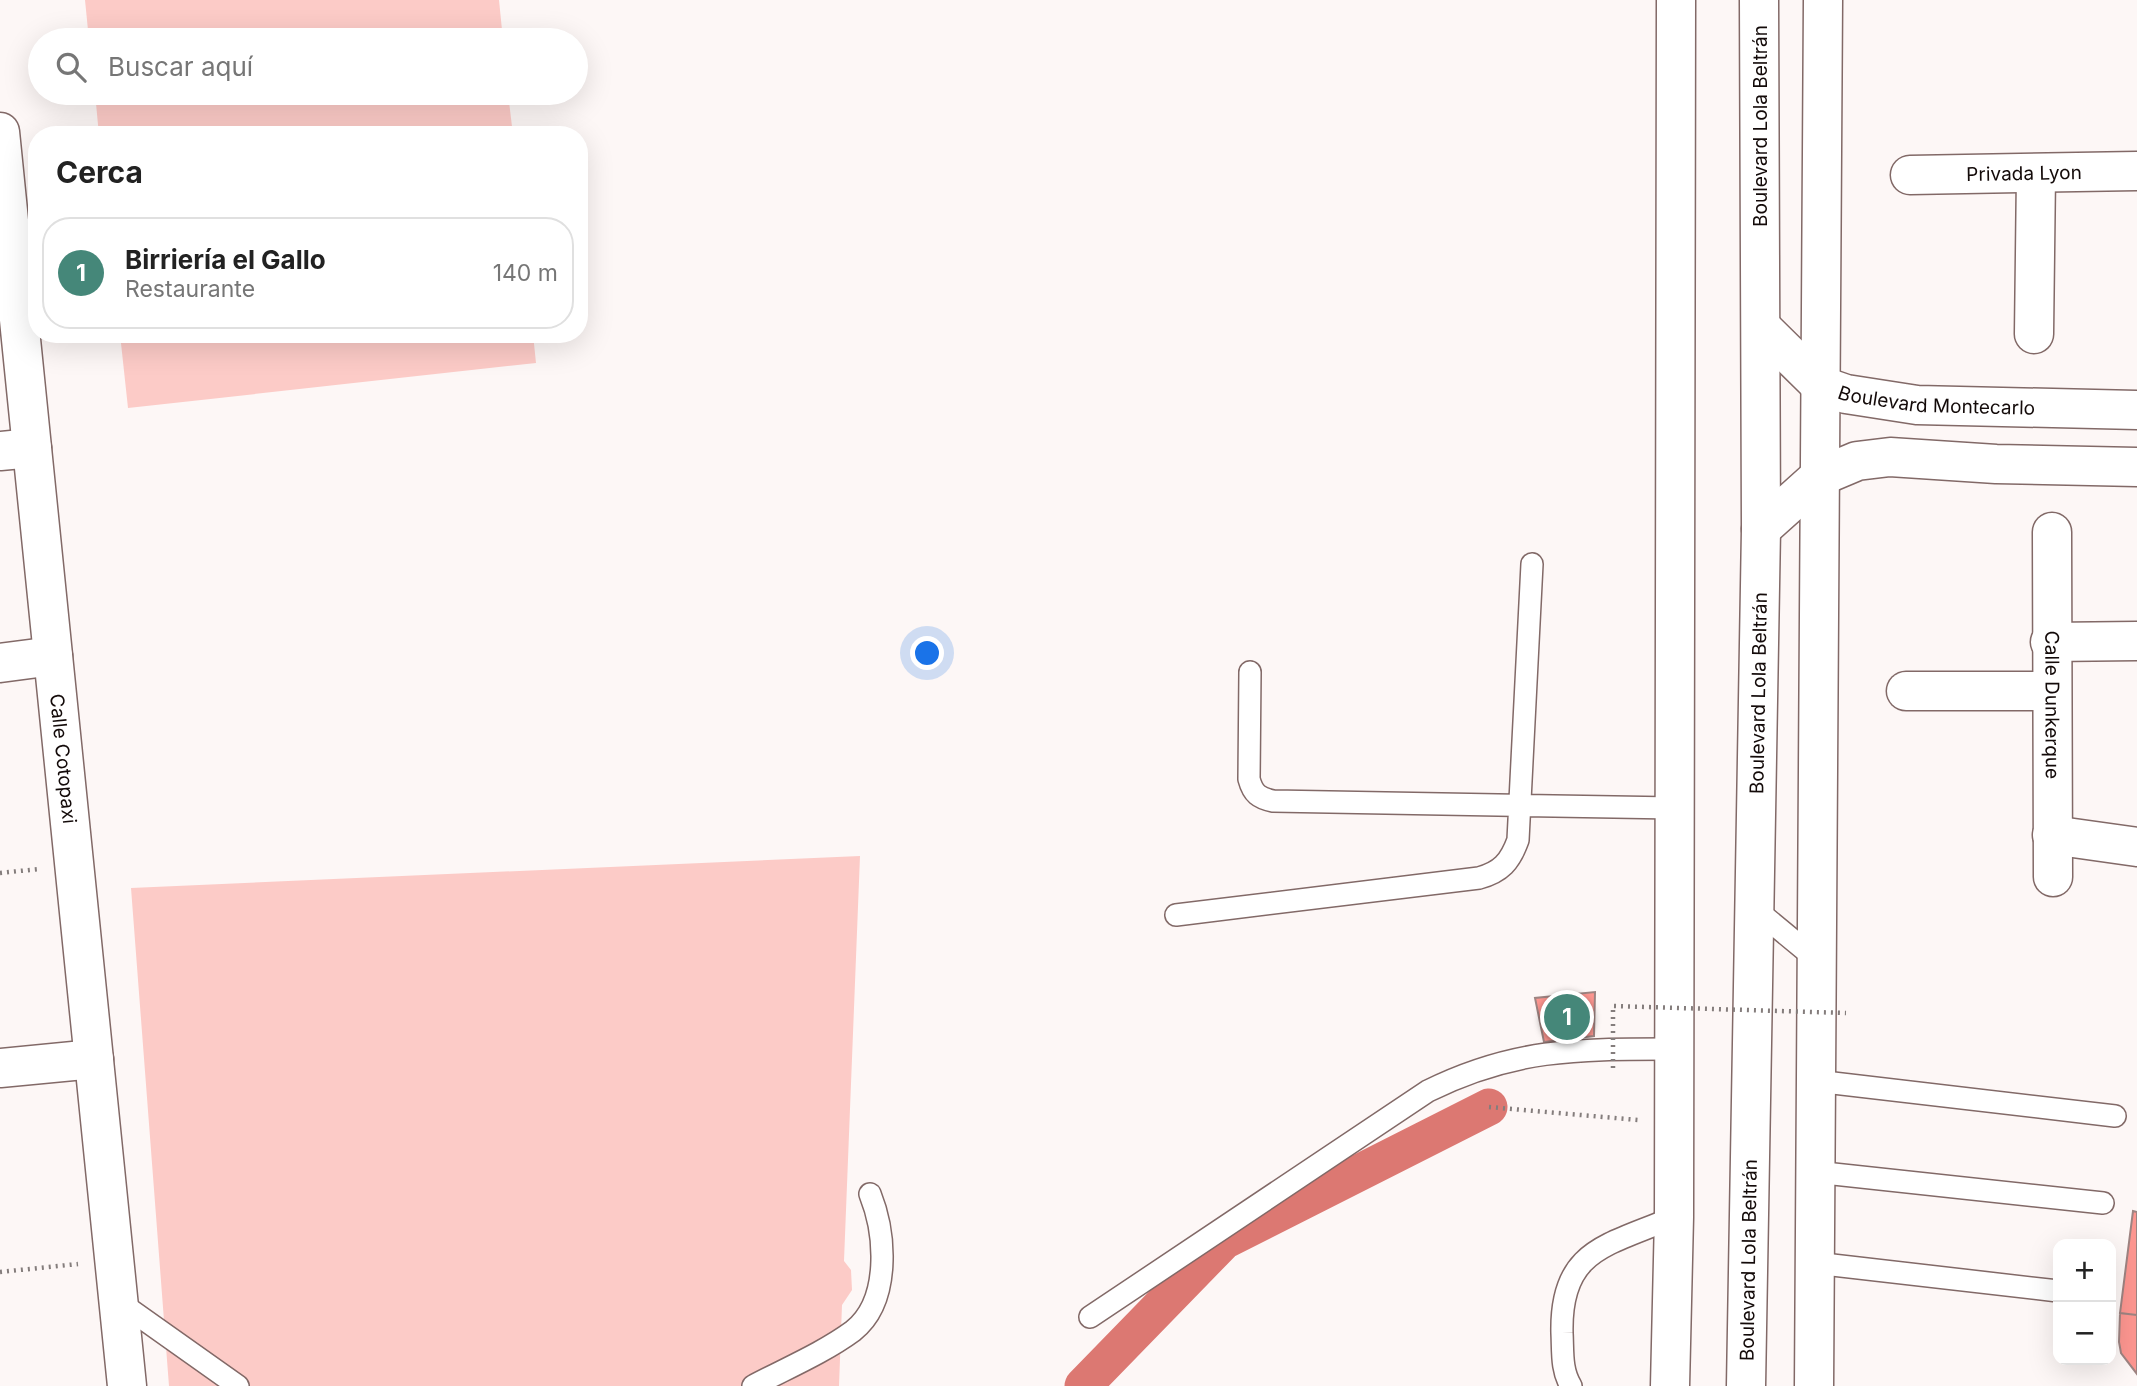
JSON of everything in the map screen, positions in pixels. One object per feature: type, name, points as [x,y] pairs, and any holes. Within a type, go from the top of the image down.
[{"type":"street","points":[[1675,0],[1674,1217],[1669,1386],[1683,1386]]},
{"type":"street","name":"Boulevard Lola Beltrán","points":[[1746,1386],[1761,528],[1759,0]]},
{"type":"street","points":[[1814,1386],[1823,0]]},
{"type":"street","name":"Calle Cotopaxi","points":[[0,132],[16,450],[53,656],[127,1386]]},
{"type":"street","name":"Privada Lyon","points":[[1910,175],[2137,171]]},
{"type":"street","points":[[2034,334],[2036,174]]},
{"type":"street","name":"Boulevard Montecarlo","points":[[1762,328],[1820,385],[1877,400],[1963,407],[2137,411]]},
{"type":"street","points":[[1963,407],[1973,463]]},
{"type":"street","points":[[1761,528],[1819,477],[1857,461],[1890,457],[1973,463],[2137,467]]},
{"type":"street","name":"Calle Dunkerque","points":[[2052,532],[2050,642],[2053,877]]},
{"type":"street","points":[[2050,642],[2137,641]]},
{"type":"street","points":[[0,663],[53,656]]},
{"type":"street","points":[[1906,691],[2051,691]]},
{"type":"street","points":[[2052,835],[2137,847]]},
{"type":"street","points":[[0,1068],[94,1059]]},
{"type":"lane","points":[[1176,915],[1479,878],[1499,872],[1512,855],[1518,840],[1532,564]]},
{"type":"lane","points":[[1250,671],[1249,779],[1252,790],[1259,798],[1273,801],[1520,807],[1674,808]]},
{"type":"lane","points":[[1754,908],[1817,960]]},
{"type":"lane","points":[[1090,1317],[1428,1091],[1469,1071],[1560,1050],[1674,1049]]},
{"type":"lane","points":[[1816,1081],[2115,1116]]},
{"type":"lane","points":[[1815,1172],[2103,1203]]},
{"type":"lane","points":[[753,1386],[855,1329],[870,1307],[879,1283],[884,1251],[880,1219],[870,1194]]},
{"type":"lane","points":[[1571,1386],[1564,1372],[1562,1307],[1566,1286],[1575,1269],[1589,1254],[1674,1217]]},
{"type":"lane","points":[[1815,1263],[2053,1290]]},
{"type":"lane","points":[[118,1301],[153,1323],[238,1386]]},
{"type":"path","points":[[1613,1069],[1613,1006],[1846,1013]]},
{"type":"path","points":[[1489,1107],[1674,1123]]},
{"type":"path","points":[[0,1272],[114,1261]]},
{"type":"shaded area","points":[[85,0],[499,0],[502,28],[88,28]]},
{"type":"shaded area","points":[[96,105],[509,105],[512,126],[98,126]]},
{"type":"shaded area","points":[[121,343],[534,343],[536,363],[128,408]]},
{"type":"shaded area","points":[[860,856],[844,1261],[851,1270],[852,1290],[842,1305],[839,1386],[169,1386],[131,888]]},
{"type":"building","points":[[1595,992],[1594,1036],[1544,1042],[1535,998]]},
{"type":"building","points":[[2133,1211],[2137,1212],[2137,1315],[2120,1313]]},
{"type":"building","points":[[2120,1313],[2137,1315],[2137,1374],[2121,1353]]},
{"type":"waterway","points":[[1083,1386],[1224,1241],[1489,1107]]},
{"type":"place","name":"Birriería el Gallo","points":[[1567,1017]]}]
